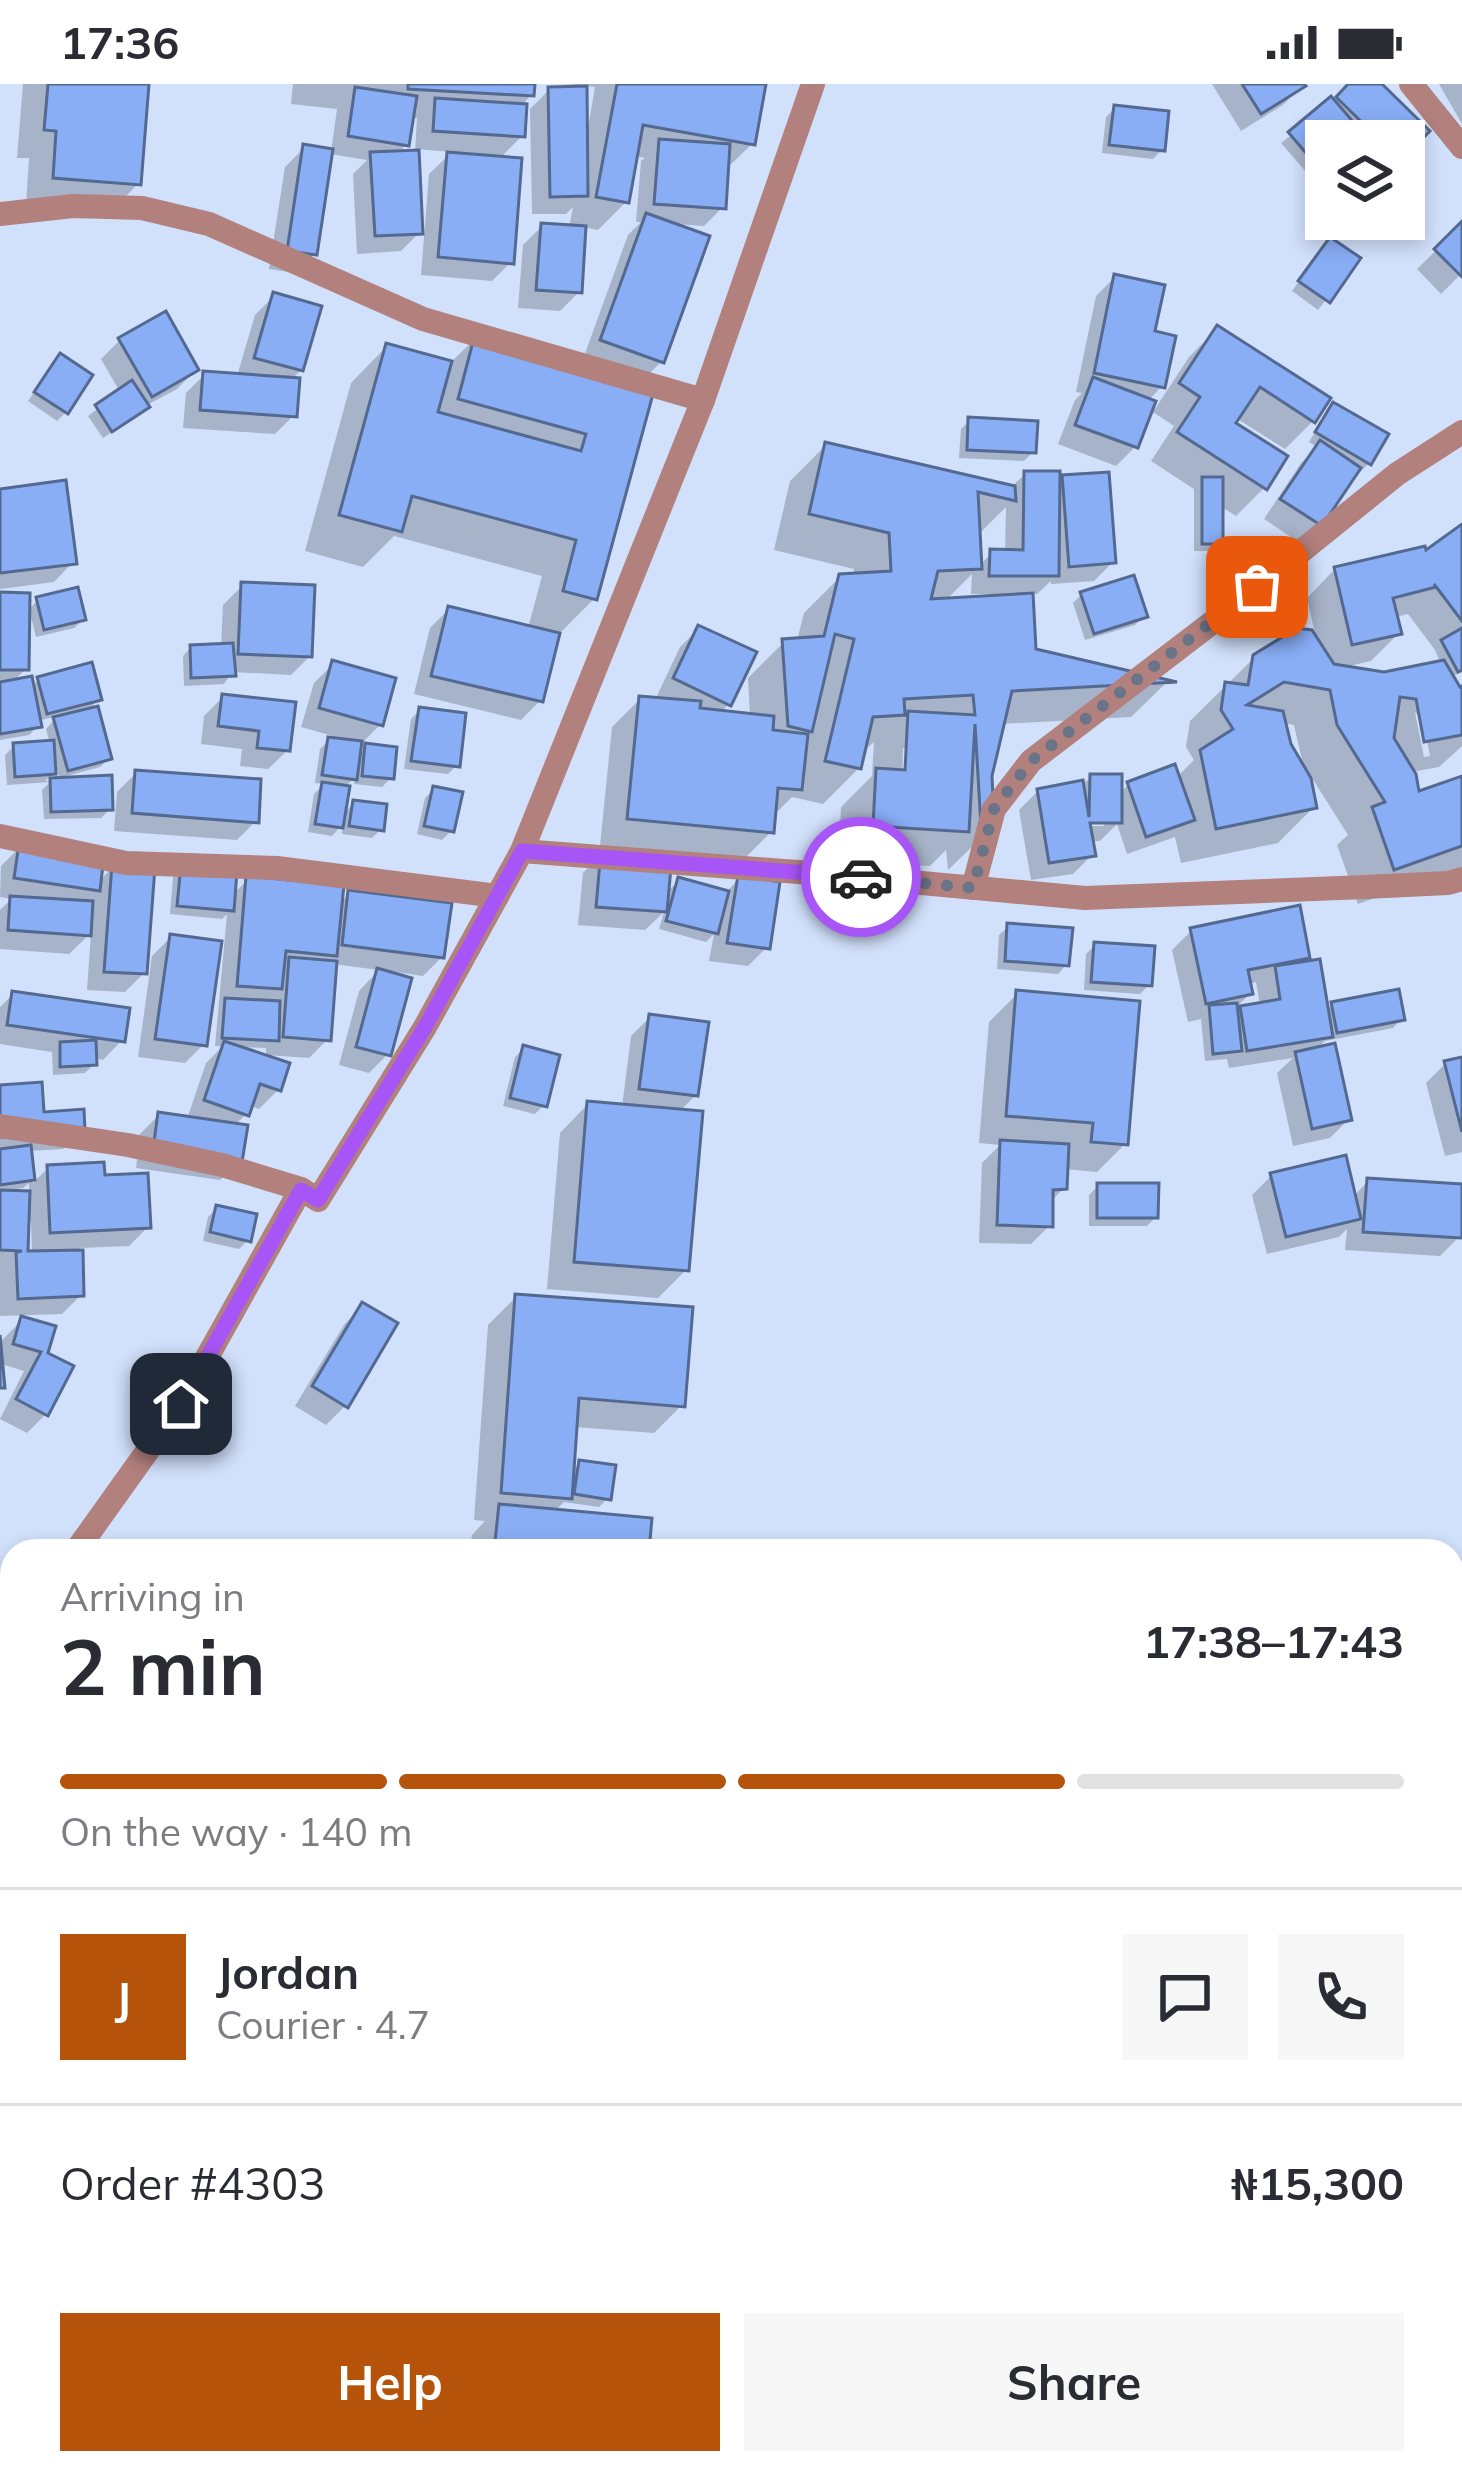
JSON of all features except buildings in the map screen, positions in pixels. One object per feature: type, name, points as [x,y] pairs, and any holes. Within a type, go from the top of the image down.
[{"type":"street","points":[[0,1126],[222,1165],[318,1200],[425,1027],[522,851],[703,400],[813,84]]},
{"type":"street","points":[[1412,84],[1462,147]]},
{"type":"street","points":[[0,214],[74,206],[142,208],[209,224],[423,319],[703,400]]},
{"type":"street","points":[[973,888],[994,809],[1031,761],[1397,474],[1462,433]]},
{"type":"street","points":[[0,836],[126,863],[277,868],[496,896]]},
{"type":"street","points":[[522,851],[1085,898],[1462,879]]},
{"type":"street","points":[[85,1539],[181,1404],[301,1190]]},
{"type":"way so far","points":[[861,877],[973,888],[994,809],[1031,761],[1257,587]]},
{"type":"route","points":[[181,1404],[301,1190],[318,1200],[425,1027],[522,851],[861,877]]}]
